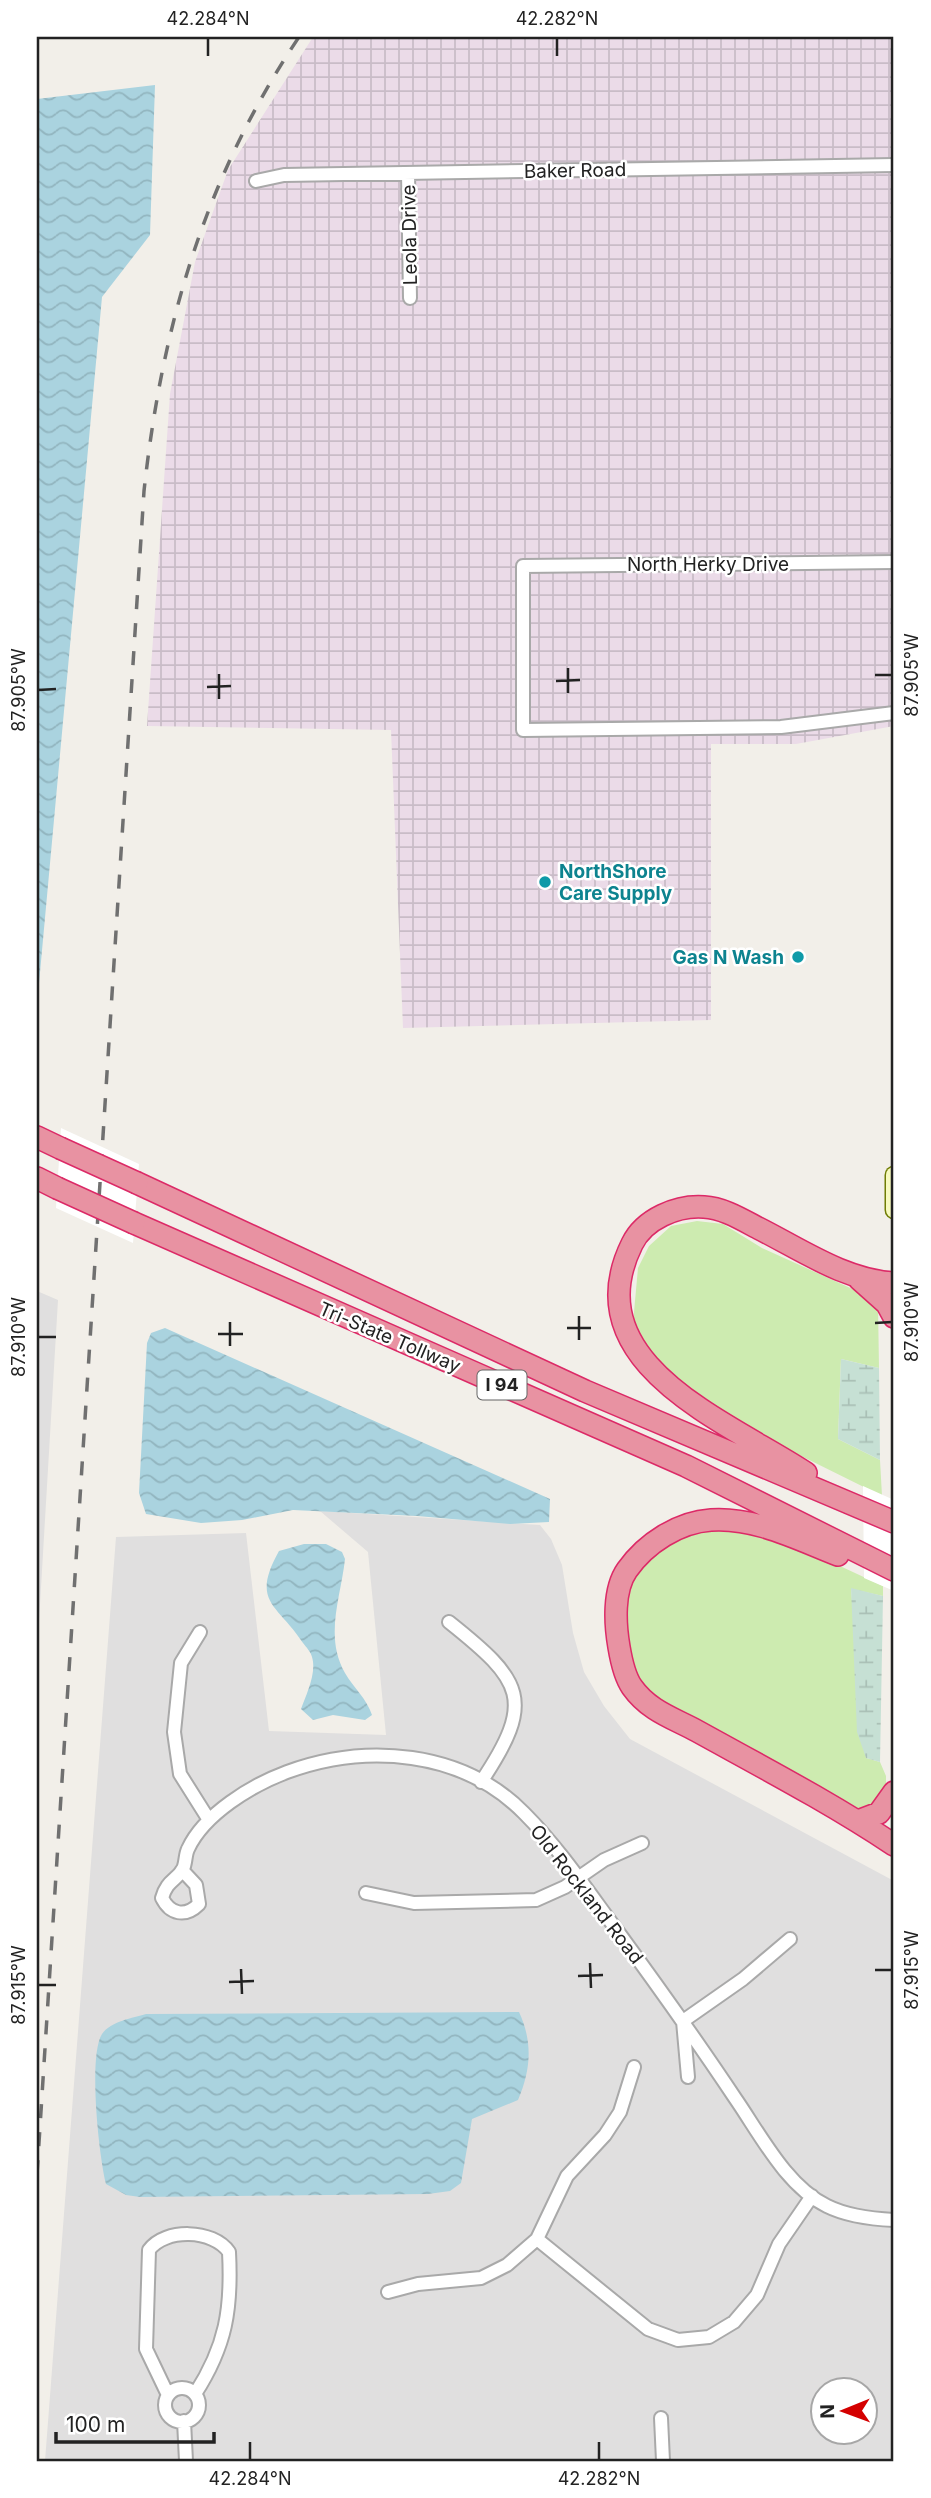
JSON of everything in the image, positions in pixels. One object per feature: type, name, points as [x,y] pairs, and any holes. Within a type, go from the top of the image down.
[{"type":"highway","name":"Tri-State Tollway","points":[[37,1137],[585,1391],[894,1522]]},
{"type":"highway","name":"Tri-State Tollway","points":[[37,1178],[661,1455],[894,1570]]},
{"type":"highway","points":[[854,1504],[656,1376],[636,1354],[622,1322],[620,1290],[626,1256],[634,1240],[647,1225],[663,1215],[693,1207],[732,1214],[855,1276],[887,1304],[894,1317]]},
{"type":"highway","points":[[855,1276],[894,1283]]},
{"type":"highway","points":[[864,1557],[842,1556],[748,1522],[712,1520],[683,1524],[651,1546],[627,1570],[620,1590],[616,1626],[621,1657],[631,1686],[657,1712],[858,1821],[894,1846]]},
{"type":"highway","points":[[858,1821],[879,1813],[894,1792]]},
{"type":"main road","points":[[894,1175],[894,1210]]},
{"type":"street","name":"Baker Road","points":[[256,181],[284,174],[894,165]]},
{"type":"street","name":"Leola Drive","points":[[408,173],[410,298]]},
{"type":"street","name":"North Herky Drive","points":[[894,562],[523,566],[523,730],[781,727],[894,713]]},
{"type":"street","points":[[449,1622],[487,1652],[506,1677],[516,1696],[516,1716],[509,1736],[481,1782]]},
{"type":"street","points":[[200,1632],[181,1663],[174,1732],[180,1774],[209,1820]]},
{"type":"street","name":"Old Rockland Road","points":[[182,1870],[188,1849],[209,1820],[236,1800],[280,1775],[327,1759],[380,1755],[411,1757],[444,1764],[481,1782],[522,1811],[577,1876],[683,2021],[768,2147],[801,2188],[838,2210],[894,2220]]},
{"type":"street","points":[[366,1893],[414,1903],[536,1900],[565,1887],[577,1876],[604,1860],[642,1843]]},
{"type":"street","points":[[688,2077],[683,2021],[743,1979],[790,1939]]},
{"type":"street","points":[[388,2292],[418,2284],[481,2278],[507,2265],[537,2239],[567,2176],[605,2135],[620,2112],[634,2067]]},
{"type":"street","points":[[537,2239],[648,2329],[678,2340],[709,2337],[734,2322],[757,2295],[779,2244],[812,2196]]},
{"type":"street","points":[[166,2236],[210,2237],[222,2242],[229,2252],[226,2333],[215,2361],[195,2394],[198,2408],[193,2417],[184,2421],[170,2416],[166,2406],[168,2395],[146,2349],[149,2250],[157,2240],[166,2236]]},
{"type":"street","points":[[168,2395],[181,2388],[195,2394]]},
{"type":"street","points":[[662,2418],[663,2461]]},
{"type":"street","points":[[184,2421],[186,2461]]},
{"type":"shaded area","points":[[313,37],[894,37],[894,726],[796,744],[711,744],[711,1020],[403,1028],[391,730],[147,726],[170,394],[195,262],[228,170]]},
{"type":"shaded area","points":[[37,1291],[58,1300],[37,1655]]},
{"type":"shaded area","points":[[320,1511],[540,1525],[551,1539],[562,1565],[573,1633],[584,1672],[604,1706],[630,1739],[894,1881],[894,2461],[45,2461],[116,1537],[246,1533],[269,1731],[386,1735],[368,1552]]},
{"type":"green space","points":[[697,1221],[723,1224],[762,1248],[868,1296],[878,1305],[879,1368],[841,1359],[838,1439],[880,1460],[882,1496],[771,1441],[693,1395],[654,1366],[633,1323],[638,1268],[649,1246],[671,1226]]},
{"type":"green space","points":[[841,1359],[879,1368],[880,1460],[838,1439]]},
{"type":"green space","points":[[722,1524],[797,1546],[883,1586],[883,1596],[851,1589],[866,1758],[880,1762],[886,1776],[886,1789],[868,1809],[841,1811],[634,1685],[619,1601],[653,1548],[670,1536]]},
{"type":"green space","points":[[851,1588],[883,1596],[880,1762],[866,1758],[857,1732]]},
{"type":"water","points":[[155,85],[150,235],[102,297],[37,1005],[37,99]]},
{"type":"water","points":[[165,1328],[550,1499],[549,1522],[510,1524],[293,1510],[242,1520],[201,1523],[146,1514],[139,1493],[147,1343],[151,1333]]},
{"type":"water","points":[[304,1544],[326,1544],[342,1552],[345,1559],[336,1616],[336,1645],[345,1673],[370,1709],[372,1715],[365,1720],[333,1715],[313,1720],[301,1709],[312,1677],[312,1657],[271,1602],[267,1593],[267,1582],[279,1551]]},
{"type":"water","points":[[519,2012],[527,2034],[529,2056],[526,2078],[518,2100],[472,2119],[461,2183],[450,2191],[428,2194],[140,2197],[126,2195],[106,2184],[98,2130],[96,2063],[102,2034],[116,2023],[146,2014]]},
{"type":"pier","points":[[61,1128],[139,1164],[133,1243],[56,1208]]},
{"type":"pier","points":[[863,1486],[894,1500],[894,1591],[864,1578]]},
{"type":"railway","points":[[37,2174],[144,491],[163,370],[176,311],[193,254],[213,198],[238,144],[266,90],[299,37]]},
{"type":"place","name":"NorthShore Care Supply","points":[[545,882]]},
{"type":"place","name":"Gas N Wash","points":[[798,957]]}]
